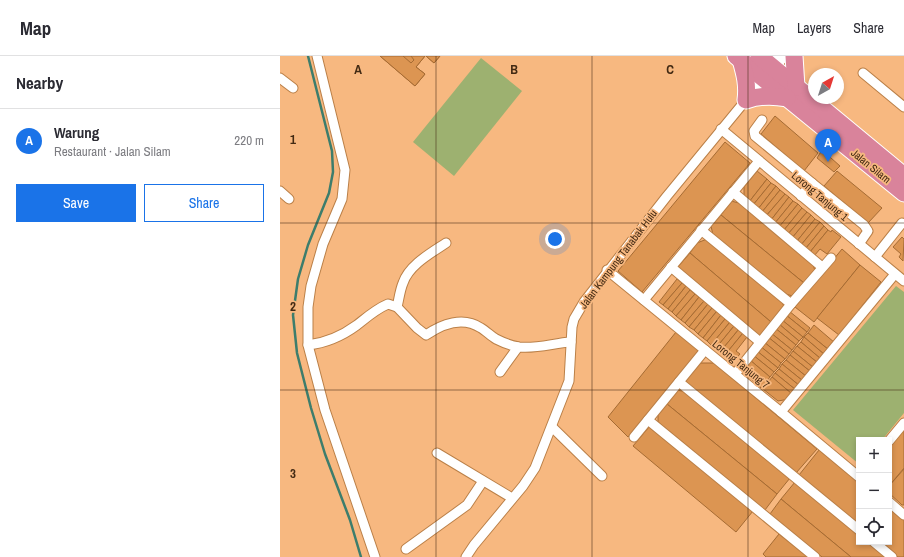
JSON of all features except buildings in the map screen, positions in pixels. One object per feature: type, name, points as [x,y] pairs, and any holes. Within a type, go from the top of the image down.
[{"type":"highway","points":[[759,56],[773,67]]},
{"type":"highway","points":[[739,58],[746,80],[746,100],[761,96],[792,92],[794,56]]},
{"type":"highway","points":[[739,58],[773,67]]},
{"type":"highway","name":"Jalan Silam","points":[[773,67],[792,92],[904,193]]},
{"type":"highway","name":"Jalan Silam","points":[[792,92],[904,176]]},
{"type":"street","points":[[317,56],[345,170],[342,199],[323,244],[311,286],[308,307],[308,345],[325,410],[374,557]]},
{"type":"street","name":"Jalan Kampung Tanabak Hulu","points":[[466,557],[535,468],[569,380],[572,327],[584,302],[607,270],[773,67]]},
{"type":"street","points":[[863,73],[904,107]]},
{"type":"street","points":[[280,78],[293,88]]},
{"type":"street","points":[[762,120],[754,131],[755,136],[864,225],[868,231],[859,244]]},
{"type":"street","name":"Lorong Tanjung 1","points":[[721,129],[904,281]]},
{"type":"street","points":[[644,300],[759,161]]},
{"type":"street","points":[[801,196],[812,183]]},
{"type":"street","points":[[280,190],[289,199]]},
{"type":"street","points":[[733,192],[822,267]]},
{"type":"street","points":[[875,257],[902,223]]},
{"type":"street","points":[[701,230],[791,304]]},
{"type":"street","points":[[397,307],[402,283],[408,273],[425,258],[446,243]]},
{"type":"street","points":[[735,374],[791,304],[831,258]]},
{"type":"street","points":[[671,267],[760,342]]},
{"type":"street","name":"Lorong Tanjung 7","points":[[607,270],[856,474]]},
{"type":"street","points":[[781,412],[895,274]]},
{"type":"street","points":[[308,345],[321,344],[347,332],[374,311],[388,304],[397,307],[417,328],[426,335],[450,323],[471,323],[480,327],[496,339],[518,347],[530,348],[571,342]]},
{"type":"street","points":[[500,372],[518,347]]},
{"type":"street","points":[[634,437],[705,350]]},
{"type":"street","points":[[679,382],[856,528]]},
{"type":"street","points":[[648,420],[815,557]]},
{"type":"street","points":[[892,437],[904,423]]},
{"type":"street","points":[[552,427],[602,476]]},
{"type":"street","points":[[437,453],[512,498]]},
{"type":"street","points":[[406,549],[467,505],[483,481]]},
{"type":"street","points":[[892,504],[904,514]]},
{"type":"street","points":[[878,545],[892,557]]},
{"type":"green space","points":[[481,58],[522,91],[454,176],[413,142]]},
{"type":"green space","points":[[896,286],[904,292],[904,413],[884,437],[856,437],[856,462],[793,410]]},
{"type":"waterway","points":[[308,56],[332,151],[333,172],[329,193],[308,245],[298,279],[293,315],[297,353],[311,408],[325,454],[350,520],[361,557]]},
{"type":"place","name":"Warung","points":[[828,162]]}]
